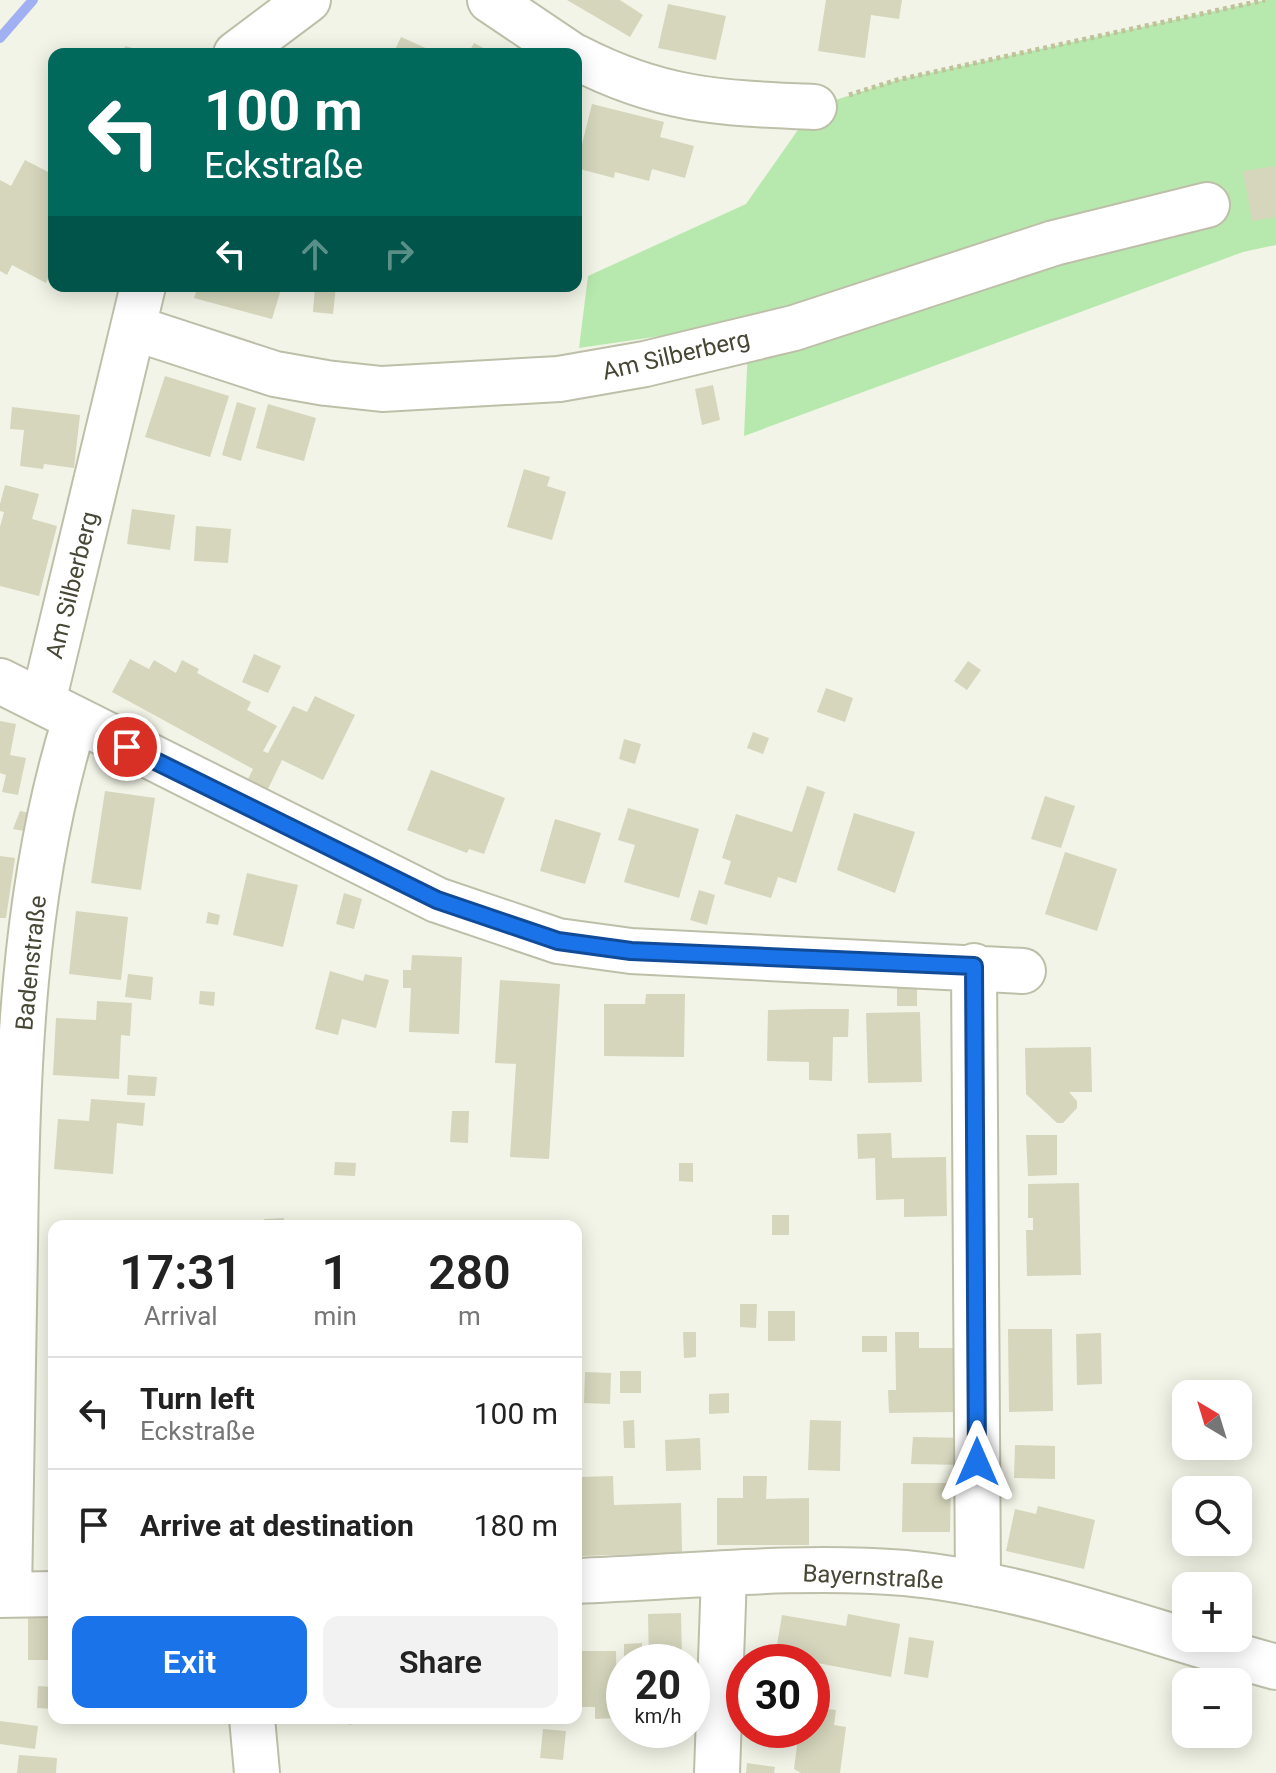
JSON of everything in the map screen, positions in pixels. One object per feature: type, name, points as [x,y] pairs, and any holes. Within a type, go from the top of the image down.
[{"type":"street","points":[[244,48],[308,0]]},
{"type":"street","points":[[490,0],[561,48]]},
{"type":"street","points":[[582,60],[616,78],[658,92],[724,103],[814,107]]},
{"type":"street","name":"Am Silberberg","points":[[59,711],[139,307],[275,374],[326,383],[382,389],[559,379],[645,364],[794,328],[1054,243],[1207,205]]},
{"type":"street","points":[[0,681],[437,900],[558,941],[631,951],[974,966],[1023,971]]},
{"type":"street","name":"Badenstraße","points":[[5,1594],[8,1158],[39,889],[56,778],[59,711]]},
{"type":"street","points":[[974,966],[978,1584]]},
{"type":"street","name":"Bayernstraße","points":[[582,1581],[816,1571],[904,1573],[978,1584],[1276,1667]]},
{"type":"street","points":[[717,1773],[724,1575]]},
{"type":"street","points":[[5,1594],[48,1594]]},
{"type":"street","points":[[253,1724],[257,1773]]},
{"type":"path","points":[[814,107],[897,80],[1265,0]]},
{"type":"green space","points":[[1276,0],[1276,245],[1243,252],[744,436],[749,323],[579,348],[588,276],[746,204],[814,107],[897,80]]},
{"type":"building","points":[[567,0],[620,0],[643,15],[630,37]]},
{"type":"building","points":[[826,0],[902,0],[899,19],[871,15],[865,58],[818,51]]},
{"type":"building","points":[[668,4],[726,16],[716,60],[658,48]]},
{"type":"building","points":[[401,37],[426,48],[396,48]]},
{"type":"building","points":[[592,104],[664,122],[660,137],[694,146],[685,178],[652,169],[649,181],[615,172],[614,178],[582,170],[582,144]]},
{"type":"building","points":[[25,160],[48,172],[46,283],[12,265],[7,275],[0,271],[0,180],[11,186]]},
{"type":"building","points":[[1276,166],[1276,217],[1252,221],[1243,171]]},
{"type":"building","points":[[196,292],[280,292],[272,319],[194,298]]},
{"type":"building","points":[[315,292],[335,292],[333,314],[313,312]]},
{"type":"building","points":[[165,376],[229,396],[210,457],[145,437]]},
{"type":"building","points":[[713,385],[720,420],[702,425],[695,389]]},
{"type":"building","points":[[237,402],[256,408],[241,461],[222,455]]},
{"type":"building","points":[[268,404],[316,418],[304,461],[256,448]]},
{"type":"building","points":[[12,407],[80,415],[74,468],[44,464],[43,469],[20,466],[24,430],[10,429]]},
{"type":"building","points":[[524,469],[550,477],[547,486],[566,492],[552,540],[507,527]]},
{"type":"building","points":[[5,485],[39,494],[32,519],[57,526],[39,596],[0,586],[0,527],[4,512],[0,511],[0,504]]},
{"type":"building","points":[[132,509],[175,515],[170,550],[127,544]]},
{"type":"building","points":[[196,526],[231,529],[228,563],[194,561]]},
{"type":"building","points":[[254,654],[281,666],[268,693],[242,682]]},
{"type":"building","points":[[130,659],[149,669],[154,660],[176,673],[182,660],[199,669],[197,673],[251,702],[247,710],[277,726],[263,751],[268,753],[293,706],[307,712],[315,696],[355,715],[323,780],[282,760],[267,791],[247,781],[253,769],[112,692]]},
{"type":"building","points":[[968,661],[981,670],[967,690],[954,681]]},
{"type":"building","points":[[826,688],[853,698],[845,722],[817,712]]},
{"type":"building","points":[[0,721],[16,724],[10,755],[26,758],[18,795],[2,792],[6,775],[0,773]]},
{"type":"building","points":[[753,732],[769,738],[763,754],[747,748]]},
{"type":"building","points":[[624,739],[641,744],[635,764],[619,759]]},
{"type":"building","points":[[431,770],[505,798],[484,854],[469,849],[467,853],[407,830]]},
{"type":"building","points":[[807,786],[825,792],[796,883],[778,877],[771,898],[724,884],[731,861],[722,858],[736,814],[792,832]]},
{"type":"building","points":[[105,791],[155,798],[141,890],[91,883]]},
{"type":"building","points":[[1045,796],[1075,806],[1061,848],[1031,839]]},
{"type":"building","points":[[628,808],[699,829],[679,898],[624,882],[635,845],[618,840]]},
{"type":"building","points":[[20,811],[33,814],[29,832],[13,829]]},
{"type":"building","points":[[854,813],[915,832],[895,893],[837,870]]},
{"type":"building","points":[[555,819],[601,833],[585,884],[540,871]]},
{"type":"building","points":[[1065,852],[1117,869],[1097,931],[1045,914]]},
{"type":"building","points":[[0,856],[15,858],[6,918],[0,918]]},
{"type":"building","points":[[247,873],[298,885],[283,947],[233,935]]},
{"type":"building","points":[[699,890],[715,895],[707,925],[690,920]]},
{"type":"building","points":[[344,893],[362,899],[354,929],[336,924]]},
{"type":"building","points":[[76,911],[128,917],[121,980],[69,974]]},
{"type":"building","points":[[208,912],[220,915],[218,925],[206,923]]},
{"type":"building","points":[[412,955],[462,957],[459,1034],[409,1032],[411,988],[403,988],[403,970],[411,970]]},
{"type":"building","points":[[330,971],[363,981],[365,974],[389,980],[376,1028],[342,1019],[338,1035],[315,1029]]},
{"type":"building","points":[[128,974],[153,977],[151,1000],[125,997]]},
{"type":"building","points":[[500,980],[560,984],[549,1159],[510,1157],[516,1064],[495,1063]]},
{"type":"building","points":[[897,988],[917,988],[917,1006],[897,1006]]},
{"type":"building","points":[[200,991],[215,992],[214,1006],[199,1004]]},
{"type":"building","points":[[646,994],[685,994],[684,1057],[604,1056],[604,1004],[645,1004]]},
{"type":"building","points":[[97,1001],[132,1003],[130,1036],[121,1035],[119,1079],[53,1075],[56,1018],[96,1020]]},
{"type":"building","points":[[849,1009],[848,1037],[833,1037],[832,1081],[809,1080],[809,1062],[767,1061],[768,1010]]},
{"type":"building","points":[[920,1012],[922,1082],[868,1083],[866,1013]]},
{"type":"building","points":[[1091,1047],[1092,1092],[1069,1092],[1077,1101],[1077,1108],[1063,1123],[1057,1123],[1026,1094],[1025,1048]]},
{"type":"building","points":[[128,1075],[157,1077],[155,1096],[127,1095]]},
{"type":"building","points":[[91,1099],[145,1103],[143,1126],[117,1123],[113,1174],[54,1169],[58,1119],[89,1121]]},
{"type":"building","points":[[452,1111],[469,1111],[468,1143],[450,1142]]},
{"type":"building","points":[[891,1133],[892,1158],[946,1157],[947,1216],[904,1217],[904,1199],[876,1200],[875,1158],[858,1159],[857,1134]]},
{"type":"building","points":[[1026,1135],[1057,1135],[1057,1175],[1028,1176]]},
{"type":"building","points":[[335,1162],[356,1163],[355,1176],[334,1175]]},
{"type":"building","points":[[679,1163],[693,1163],[693,1182],[679,1181]]},
{"type":"building","points":[[1079,1183],[1081,1275],[1027,1276],[1026,1230],[1033,1230],[1033,1218],[1028,1218],[1028,1184]]},
{"type":"building","points":[[772,1215],[789,1215],[789,1235],[772,1235]]},
{"type":"building","points":[[740,1304],[757,1304],[756,1328],[740,1327]]},
{"type":"building","points":[[768,1311],[795,1311],[795,1341],[768,1341]]},
{"type":"building","points":[[1008,1329],[1052,1329],[1053,1411],[1009,1412]]},
{"type":"building","points":[[683,1332],[696,1332],[696,1357],[684,1358]]},
{"type":"building","points":[[895,1332],[919,1332],[919,1348],[953,1348],[954,1412],[889,1413],[888,1390],[896,1390]]},
{"type":"building","points":[[1101,1333],[1102,1384],[1077,1385],[1076,1334]]},
{"type":"building","points":[[862,1336],[887,1336],[887,1352],[862,1352]]},
{"type":"building","points":[[620,1371],[641,1371],[641,1393],[620,1393]]},
{"type":"building","points":[[585,1372],[611,1373],[610,1404],[584,1403]]},
{"type":"building","points":[[729,1393],[729,1413],[709,1414],[709,1394]]},
{"type":"building","points":[[634,1420],[635,1448],[624,1448],[623,1421]]},
{"type":"building","points":[[810,1420],[841,1421],[840,1471],[808,1470]]},
{"type":"building","points":[[913,1437],[967,1438],[966,1465],[911,1464]]},
{"type":"building","points":[[700,1438],[701,1470],[666,1471],[665,1440]]},
{"type":"building","points":[[1015,1445],[1055,1446],[1055,1479],[1014,1478]]},
{"type":"building","points":[[613,1476],[614,1505],[681,1503],[682,1553],[582,1556],[582,1477]]},
{"type":"building","points":[[743,1476],[767,1476],[766,1499],[809,1498],[809,1545],[717,1545],[717,1498],[743,1498]]},
{"type":"building","points":[[903,1483],[951,1483],[950,1532],[902,1532]]},
{"type":"building","points":[[1038,1506],[1095,1520],[1084,1569],[1006,1551],[1015,1509],[1036,1514]]},
{"type":"building","points":[[681,1613],[682,1644],[649,1644],[648,1614]]},
{"type":"building","points":[[848,1614],[900,1624],[891,1677],[830,1665],[830,1644],[777,1644],[782,1615],[846,1626]]},
{"type":"building","points":[[28,1618],[48,1618],[48,1660],[28,1660]]},
{"type":"building","points":[[909,1637],[934,1641],[928,1678],[904,1674]]},
{"type":"building","points":[[582,1651],[606,1651],[606,1718],[595,1719],[595,1707],[582,1707]]},
{"type":"building","points":[[38,1686],[48,1687],[48,1709],[37,1708]]},
{"type":"building","points":[[830,1709],[836,1710],[834,1725],[846,1727],[840,1773],[801,1773],[794,1769],[797,1748],[830,1748]]},
{"type":"building","points":[[0,1721],[38,1726],[35,1749],[0,1744]]},
{"type":"building","points":[[543,1729],[566,1731],[563,1760],[540,1758]]},
{"type":"building","points":[[19,1755],[57,1758],[56,1773],[17,1773]]},
{"type":"building","points":[[747,1763],[775,1767],[774,1773],[746,1773]]},
{"type":"waterway","points":[[0,38],[33,0]]},
{"type":"route","points":[[127,747],[437,900],[506,926],[558,941],[631,951],[974,966],[977,1462]]}]
